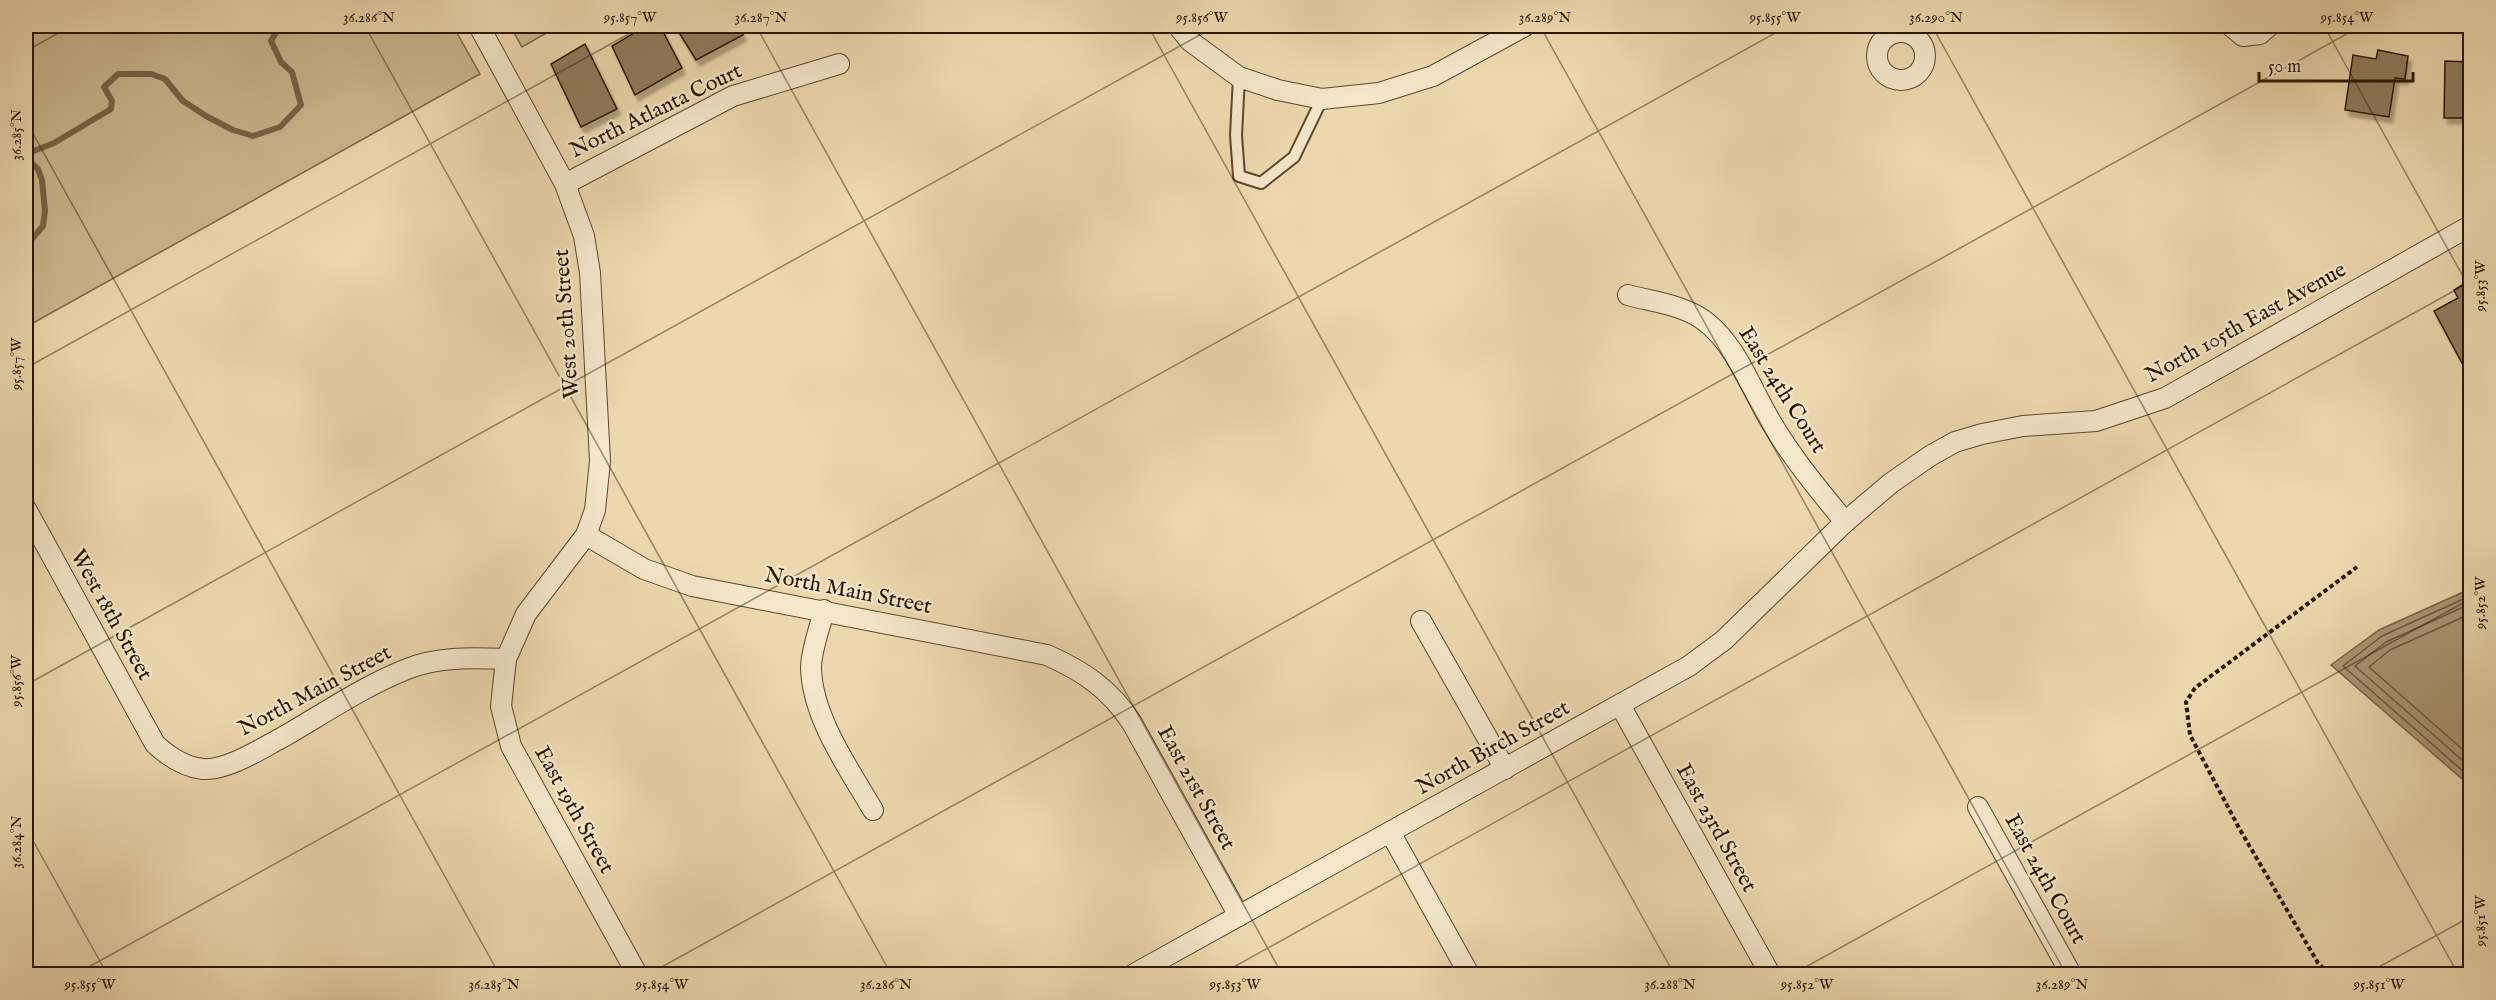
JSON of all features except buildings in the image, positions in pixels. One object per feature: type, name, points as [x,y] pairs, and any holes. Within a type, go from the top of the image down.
[{"type":"street","name":"West 20th Street","points":[[479,26],[565,184],[584,236],[590,273],[600,462],[595,510],[586,535],[526,614],[512,640],[507,658]]},
{"type":"street","points":[[1178,26],[1190,40],[1239,76],[1278,90],[1322,99],[1379,93],[1432,76],[1525,26]]},
{"type":"street","points":[[2230,26],[2243,36],[2260,34],[2269,26]]},
{"type":"street","name":"North Atlanta Court","points":[[565,184],[733,96],[839,64]]},
{"type":"street","name":"North 105th East Avenue","points":[[1845,522],[1891,483],[1955,442],[2023,426],[2096,421],[2165,398],[2470,226]]},
{"type":"street","name":"East 24th Court","points":[[1628,295],[1682,309],[1704,320],[1725,339],[1772,423],[1806,475],[1845,522]]},
{"type":"street","name":"West 18th Street","points":[[26,509],[155,744]]},
{"type":"street","name":"North Birch Street","points":[[1134,975],[1689,666],[1724,640],[1845,522]]},
{"type":"street","name":"North Main Street","points":[[586,535],[628,561],[669,579],[692,586],[1047,655],[1083,672],[1104,687]]},
{"type":"street","points":[[824,610],[811,668],[818,704],[836,747],[873,810]]},
{"type":"street","points":[[1421,621],[1505,769]]},
{"type":"street","name":"North Main Street","points":[[155,744],[168,755],[186,764],[204,769],[223,765],[249,755],[407,669],[430,661],[507,658]]},
{"type":"street","name":"East 19th Street","points":[[507,658],[501,706],[511,746],[637,975]]},
{"type":"street","name":"East 21st Street","points":[[1104,687],[1120,703],[1132,723],[1239,916]]},
{"type":"street","name":"East 23rd Street","points":[[1620,705],[1770,975]]},
{"type":"street","name":"East 24th Court","points":[[1978,807],[2071,975]]},
{"type":"street","points":[[1390,832],[1469,975]]},
{"type":"lane","points":[[1239,76],[1236,135],[1239,176],[1261,183],[1294,158],[1322,99]]},
{"type":"path","points":[[2329,975],[2318,963],[2267,877],[2190,735],[2186,702],[2195,688],[2357,567]]},
{"type":"shaded area","points":[[26,26],[453,26],[480,74],[26,327]]},
{"type":"shaded area","points":[[510,26],[559,26],[522,47]]},
{"type":"water","points":[[2470,589],[2470,781],[2461,778],[2331,665],[2379,630]]},
{"type":"waterway","points":[[26,154],[54,143],[111,109],[112,101],[104,87],[118,74],[151,74],[165,79],[183,101],[233,130],[253,136],[280,127],[301,105],[292,72],[281,62],[271,41],[280,26]]},
{"type":"waterway","points":[[26,158],[38,169],[42,180],[45,211],[43,226],[26,246]]}]
